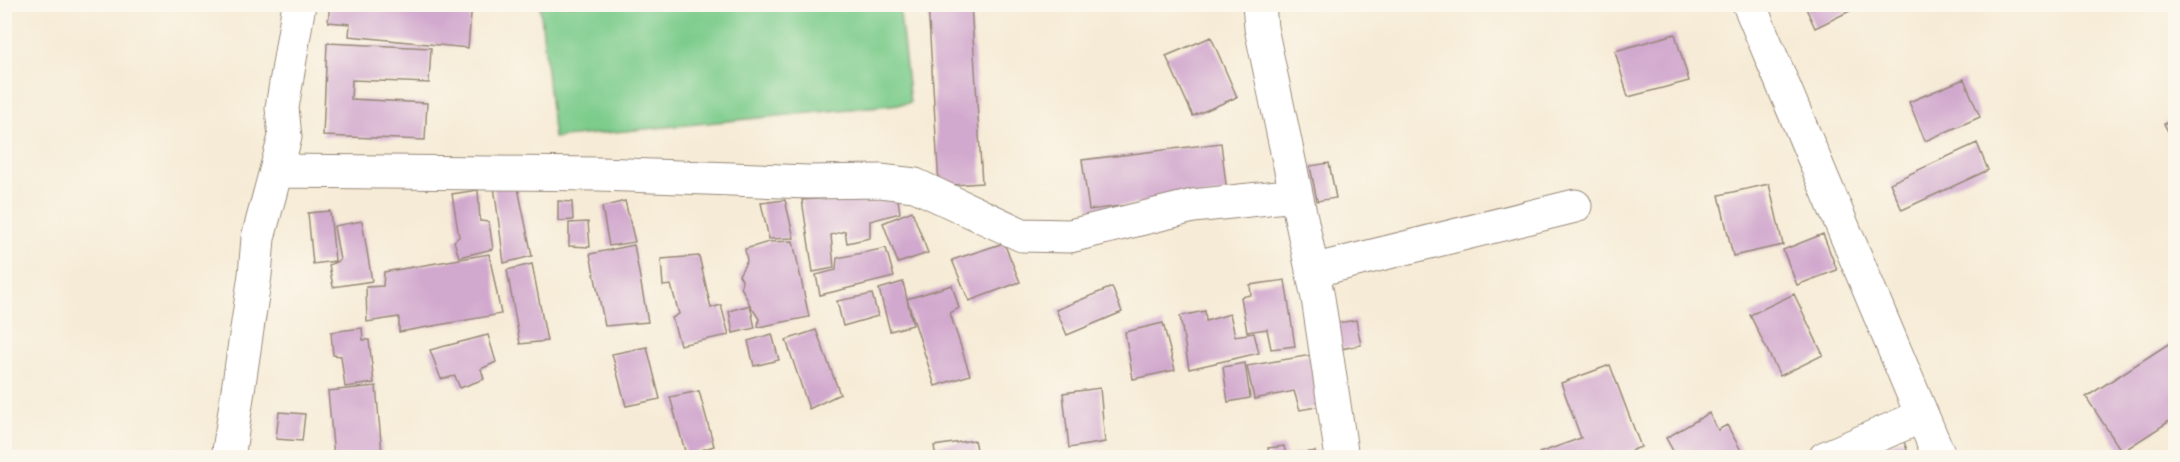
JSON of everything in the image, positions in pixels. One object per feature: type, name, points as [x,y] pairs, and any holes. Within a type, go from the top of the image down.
[{"type":"street","points":[[228,458],[255,275],[258,238],[285,137],[282,108],[299,4]]},
{"type":"street","points":[[1259,4],[1261,28],[1312,271],[1342,458]]},
{"type":"street","points":[[1749,4],[1940,458]]},
{"type":"street","points":[[277,171],[600,174],[808,182],[880,181],[915,185],[1022,235],[1058,236],[1070,236],[1193,206],[1296,195]]},
{"type":"street","points":[[1312,271],[1575,206]]},
{"type":"street","points":[[1825,458],[1922,416]]},
{"type":"green space","points":[[540,5],[899,5],[910,103],[554,138]]},
{"type":"building","points":[[330,4],[472,4],[468,48],[349,36],[350,24],[328,22]]},
{"type":"building","points":[[928,4],[971,4],[982,183],[939,186]]},
{"type":"building","points":[[1804,4],[1857,4],[1858,7],[1815,28]]},
{"type":"building","points":[[1675,34],[1689,81],[1628,97],[1615,51]]},
{"type":"building","points":[[1211,37],[1237,97],[1193,116],[1166,56]]},
{"type":"building","points":[[327,43],[431,48],[429,83],[352,80],[351,99],[427,103],[425,140],[323,136]]},
{"type":"building","points":[[1964,79],[1980,117],[1925,141],[1909,102]]},
{"type":"building","points":[[2176,118],[2176,145],[2164,124]]},
{"type":"building","points":[[1221,143],[1227,193],[1089,210],[1082,160]]},
{"type":"building","points":[[1977,143],[1988,170],[1902,210],[1890,183]]},
{"type":"building","points":[[1329,163],[1336,198],[1317,201],[1310,166]]},
{"type":"building","points":[[517,183],[532,256],[504,263],[494,186]]},
{"type":"building","points":[[1769,184],[1783,245],[1733,256],[1719,195]]},
{"type":"building","points":[[478,190],[480,221],[489,222],[493,249],[459,257],[454,241],[459,237],[452,194]]},
{"type":"building","points":[[897,193],[900,213],[870,221],[870,238],[847,243],[845,231],[831,235],[834,268],[813,272],[802,200]]},
{"type":"building","points":[[785,200],[794,238],[769,239],[761,203]]},
{"type":"building","points":[[558,201],[572,202],[573,220],[558,221]]},
{"type":"building","points":[[625,201],[635,242],[609,246],[602,207]]},
{"type":"building","points":[[330,211],[335,261],[313,264],[308,213]]},
{"type":"building","points":[[912,211],[928,253],[898,263],[883,223]]},
{"type":"building","points":[[362,221],[372,281],[333,287],[329,265],[340,260],[334,226]]},
{"type":"building","points":[[588,222],[590,247],[569,246],[569,223]]},
{"type":"building","points":[[1823,234],[1837,270],[1797,285],[1783,250]]},
{"type":"building","points":[[793,241],[809,317],[758,327],[759,319],[741,287],[742,280],[739,275],[747,261],[745,249],[769,242]]},
{"type":"building","points":[[1004,243],[1020,282],[969,301],[952,260]]},
{"type":"building","points":[[634,245],[648,322],[605,326],[590,254]]},
{"type":"building","points":[[886,248],[894,277],[820,295],[816,275],[836,270],[837,258]]},
{"type":"building","points":[[489,254],[501,314],[399,332],[399,317],[367,322],[366,287],[383,286],[384,272]]},
{"type":"building","points":[[699,256],[711,308],[721,305],[729,335],[680,345],[672,318],[679,314],[671,285],[663,286],[661,259]]},
{"type":"building","points":[[532,264],[547,341],[520,344],[507,270]]},
{"type":"building","points":[[1285,280],[1295,346],[1271,349],[1267,329],[1247,332],[1241,297],[1251,295],[1250,285]]},
{"type":"building","points":[[903,282],[913,325],[890,331],[879,289]]},
{"type":"building","points":[[952,285],[959,308],[950,313],[970,375],[935,386],[907,299]]},
{"type":"building","points":[[1112,287],[1122,312],[1067,335],[1056,310]]},
{"type":"building","points":[[872,294],[878,316],[843,326],[837,301]]},
{"type":"building","points":[[1794,294],[1823,355],[1780,376],[1750,315]]},
{"type":"building","points":[[750,305],[755,328],[733,333],[729,311]]},
{"type":"building","points":[[1205,311],[1206,321],[1230,314],[1235,336],[1254,333],[1259,353],[1189,369],[1180,316]]},
{"type":"building","points":[[1356,320],[1361,345],[1341,349],[1337,323]]},
{"type":"building","points":[[1163,323],[1175,370],[1133,379],[1125,332]]},
{"type":"building","points":[[362,328],[363,340],[369,340],[374,383],[345,387],[341,356],[333,355],[331,332]]},
{"type":"building","points":[[816,330],[840,394],[809,409],[786,340]]},
{"type":"building","points":[[772,334],[779,360],[754,366],[748,341]]},
{"type":"building","points":[[488,335],[496,362],[481,369],[484,379],[460,388],[455,376],[441,379],[430,350]]},
{"type":"building","points":[[2176,339],[2176,417],[2122,452],[2086,397]]},
{"type":"building","points":[[647,347],[660,399],[626,406],[612,354]]},
{"type":"building","points":[[1311,355],[1322,406],[1300,410],[1294,391],[1254,399],[1247,366]]},
{"type":"building","points":[[1245,363],[1250,398],[1228,402],[1223,367]]},
{"type":"building","points":[[1610,365],[1641,447],[1611,458],[1540,458],[1539,453],[1581,438],[1561,383]]},
{"type":"building","points":[[376,386],[382,453],[334,457],[328,391]]},
{"type":"building","points":[[1100,388],[1105,442],[1069,448],[1063,393]]},
{"type":"building","points":[[699,391],[714,446],[686,455],[670,397]]},
{"type":"building","points":[[279,412],[305,414],[302,441],[276,439]]},
{"type":"building","points":[[1709,413],[1718,430],[1727,425],[1745,458],[1677,458],[1666,438]]},
{"type":"building","points":[[1903,439],[1910,458],[1890,458],[1885,445]]},
{"type":"building","points":[[974,440],[978,458],[936,458],[934,446]]},
{"type":"building","points":[[1284,446],[1286,456],[1315,451],[1316,458],[1269,458],[1268,448]]}]
